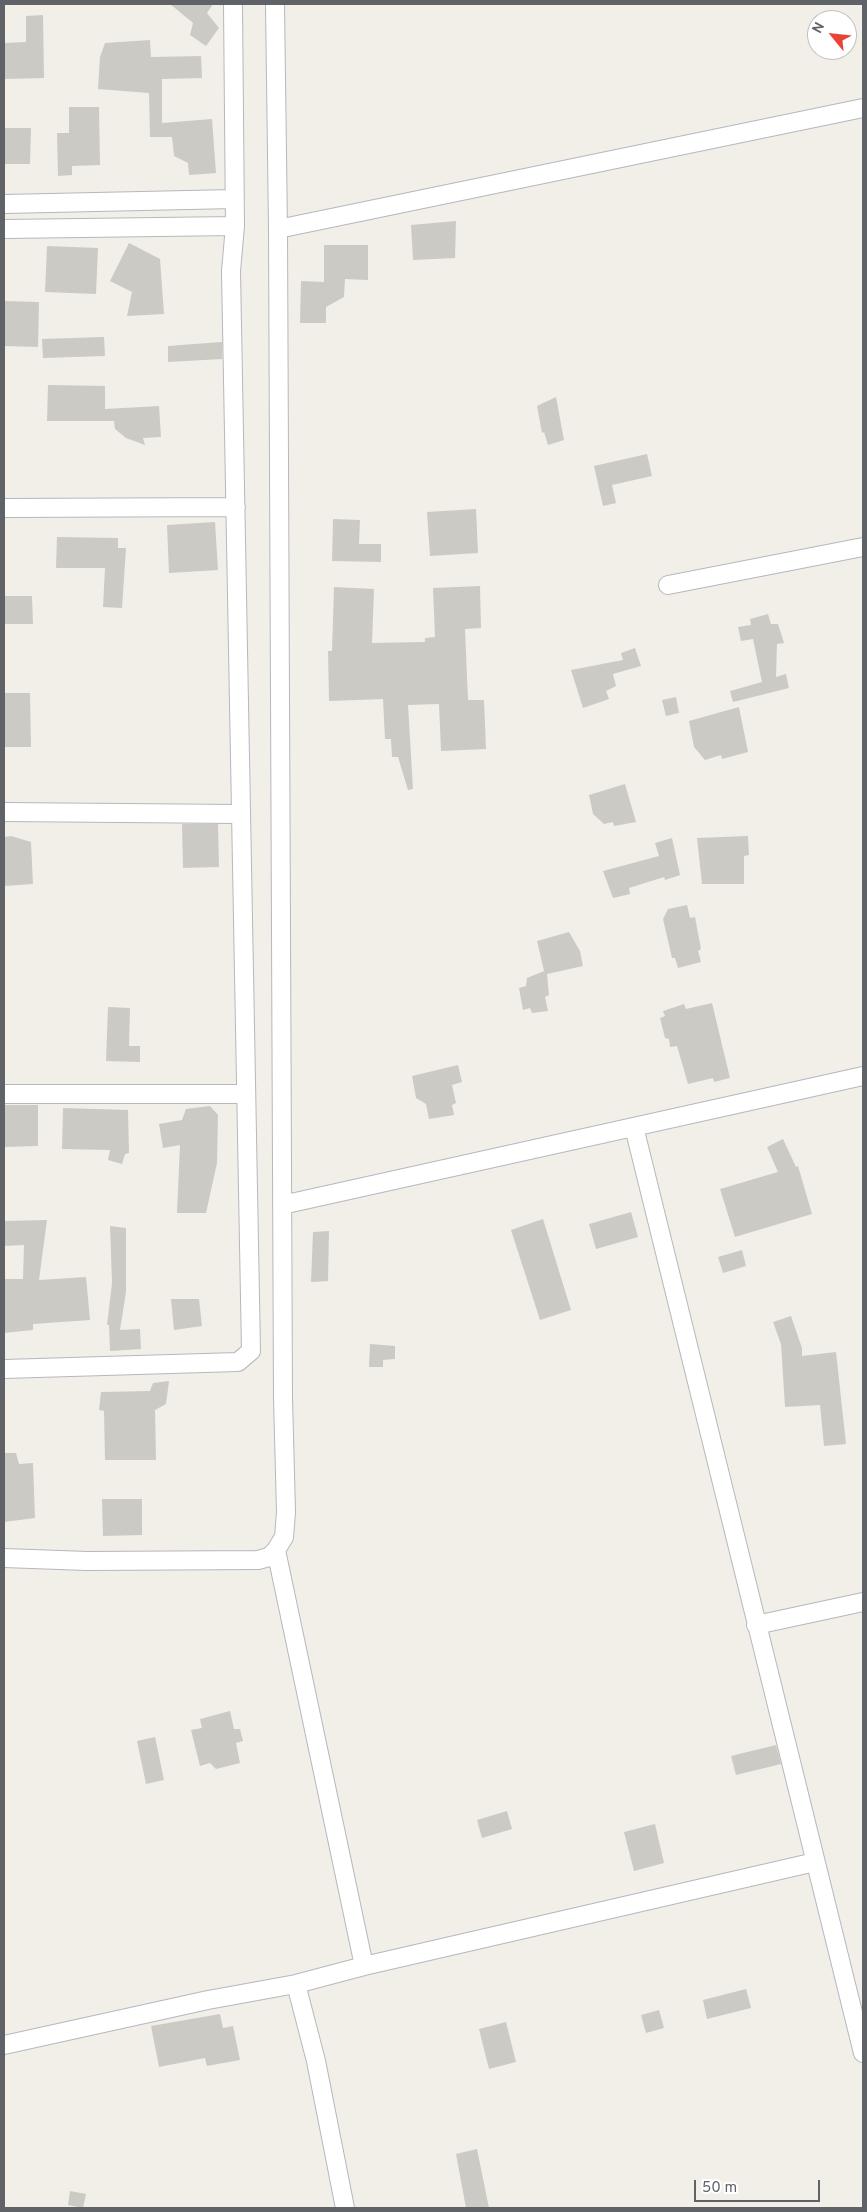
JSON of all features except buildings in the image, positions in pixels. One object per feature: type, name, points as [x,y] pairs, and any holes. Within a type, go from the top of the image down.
[{"type":"street","points":[[4,1369],[238,1362],[251,1351],[231,271],[235,226],[233,4]]},
{"type":"street","points":[[4,1558],[87,1561],[258,1560],[269,1557],[284,1537],[286,1512],[282,1205],[278,229],[275,4]]},
{"type":"street","points":[[278,229],[863,108]]},
{"type":"street","points":[[4,204],[234,199]]},
{"type":"street","points":[[4,229],[235,226]]},
{"type":"street","points":[[4,508],[236,507]]},
{"type":"street","points":[[668,586],[863,547]]},
{"type":"street","points":[[4,812],[240,814]]},
{"type":"street","points":[[282,1205],[863,1076]]},
{"type":"street","points":[[4,1094],[246,1094]]},
{"type":"street","points":[[634,1127],[863,2053]]},
{"type":"street","points":[[276,1550],[364,1966]]},
{"type":"street","points":[[756,1625],[863,1602]]},
{"type":"street","points":[[4,2045],[208,2000],[296,1984],[364,1966],[816,1862]]},
{"type":"street","points":[[296,1984],[316,2061],[345,2208]]}]
